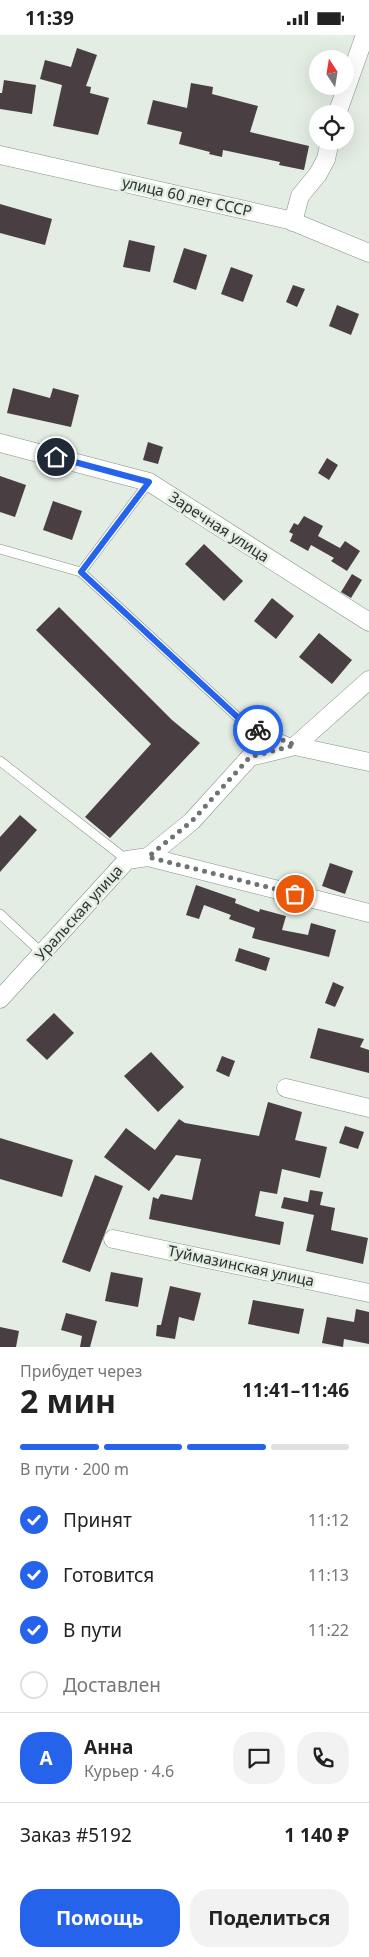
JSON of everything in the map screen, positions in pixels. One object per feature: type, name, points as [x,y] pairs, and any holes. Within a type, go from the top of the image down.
[{"type":"street","points":[[340,105],[365,35]]},
{"type":"street","points":[[293,222],[300,196],[318,174],[326,159],[328,150]]},
{"type":"street","name":"улица 60 лет СССР","points":[[0,155],[293,222],[369,253]]},
{"type":"street","name":"Заречная улица","points":[[0,443],[149,482],[369,622]]},
{"type":"street","points":[[295,745],[369,680]]},
{"type":"street","name":"Уральская улица","points":[[0,999],[127,861],[148,857],[192,821],[250,757],[295,745],[369,762]]},
{"type":"street","points":[[148,857],[369,913]]},
{"type":"street","points":[[286,1088],[369,1108]]},
{"type":"street","name":"Туймазинская улица","points":[[113,1239],[369,1293]]},
{"type":"lane","points":[[81,572],[149,482]]},
{"type":"lane","points":[[0,549],[81,572],[246,725],[295,745]]},
{"type":"lane","points":[[0,761],[127,861]]},
{"type":"lane","points":[[0,914],[42,953]]},
{"type":"building","points":[[77,48],[97,55],[86,86],[91,87],[90,93],[109,98],[98,135],[53,126],[62,85],[40,79],[45,60],[71,67]]},
{"type":"building","points":[[4,80],[36,85],[32,114],[0,109],[0,93],[2,93]]},
{"type":"building","points":[[191,83],[213,87],[212,94],[258,106],[250,132],[309,146],[304,170],[279,165],[280,162],[223,150],[222,157],[209,154],[210,152],[179,144],[182,132],[147,124],[153,100],[187,108]]},
{"type":"building","points":[[0,204],[52,219],[45,245],[0,233]]},
{"type":"building","points":[[129,240],[155,246],[150,272],[123,267]]},
{"type":"building","points":[[184,248],[207,255],[196,290],[173,282]]},
{"type":"building","points":[[231,267],[253,275],[243,302],[221,294]]},
{"type":"building","points":[[293,285],[305,289],[297,307],[286,302]]},
{"type":"building","points":[[337,305],[359,314],[351,335],[329,326]]},
{"type":"building","points":[[13,388],[50,398],[53,388],[79,395],[71,427],[7,413]]},
{"type":"building","points":[[148,442],[163,447],[158,464],[143,460]]},
{"type":"building","points":[[327,458],[338,465],[329,480],[318,473]]},
{"type":"building","points":[[0,476],[26,485],[15,517],[0,512]]},
{"type":"building","points":[[53,501],[82,511],[72,540],[43,530]]},
{"type":"building","points":[[304,516],[323,526],[318,536],[340,548],[345,541],[360,551],[347,571],[331,561],[334,558],[311,545],[308,551],[290,541],[293,534],[289,532],[294,523],[298,525]]},
{"type":"building","points":[[204,544],[243,581],[224,601],[185,564]]},
{"type":"building","points":[[352,574],[362,580],[351,598],[341,592]]},
{"type":"building","points":[[272,598],[294,616],[276,639],[254,621]]},
{"type":"building","points":[[59,607],[172,720],[200,743],[110,838],[85,817],[151,744],[36,630]]},
{"type":"building","points":[[319,633],[352,660],[332,684],[299,657]]},
{"type":"building","points":[[20,815],[37,830],[0,872],[0,837]]},
{"type":"building","points":[[330,863],[353,871],[345,894],[322,886]]},
{"type":"building","points":[[196,885],[236,899],[235,903],[259,912],[260,909],[286,916],[282,930],[308,935],[311,923],[336,930],[329,957],[252,938],[255,928],[229,919],[231,915],[204,905],[199,919],[186,915]]},
{"type":"building","points":[[239,948],[270,958],[266,971],[235,961]]},
{"type":"building","points":[[333,982],[344,987],[335,1007],[325,1003]]},
{"type":"building","points":[[54,1013],[74,1033],[47,1060],[26,1040]]},
{"type":"building","points":[[318,1028],[364,1039],[360,1047],[369,1050],[369,1073],[310,1058]]},
{"type":"building","points":[[151,1052],[184,1087],[158,1112],[124,1076]]},
{"type":"building","points":[[222,1056],[235,1061],[229,1077],[216,1071]]},
{"type":"building","points":[[268,1102],[302,1112],[295,1140],[327,1147],[320,1178],[282,1169],[277,1194],[260,1191],[255,1216],[284,1222],[280,1245],[149,1219],[153,1197],[158,1199],[161,1194],[192,1200],[201,1159],[176,1155],[149,1191],[104,1157],[126,1128],[155,1150],[179,1119],[185,1123],[259,1136]]},
{"type":"building","points":[[345,1126],[364,1132],[358,1149],[339,1143]]},
{"type":"building","points":[[0,1138],[73,1160],[62,1197],[0,1179]]},
{"type":"building","points":[[95,1175],[123,1186],[90,1272],[62,1262]]},
{"type":"building","points":[[310,1190],[323,1192],[320,1205],[335,1208],[331,1230],[368,1238],[363,1264],[306,1251],[314,1215],[281,1208],[284,1197],[308,1202]]},
{"type":"building","points":[[111,1272],[143,1278],[138,1307],[105,1301]]},
{"type":"building","points":[[170,1286],[201,1293],[194,1321],[179,1317],[175,1339],[156,1336],[157,1325],[161,1325]]},
{"type":"building","points":[[253,1300],[304,1309],[299,1334],[248,1324]]},
{"type":"building","points":[[356,1309],[369,1312],[369,1344],[344,1339],[343,1347],[322,1343],[327,1317],[354,1322]]},
{"type":"building","points":[[66,1313],[97,1321],[90,1347],[80,1347],[82,1336],[61,1330]]},
{"type":"building","points":[[0,1327],[19,1331],[16,1347],[0,1347]]},
{"type":"way so far","points":[[258,730],[295,745],[250,757],[192,821],[148,857],[295,894]]},
{"type":"route","points":[[56,457],[149,482],[81,572],[246,725],[258,730]]}]
